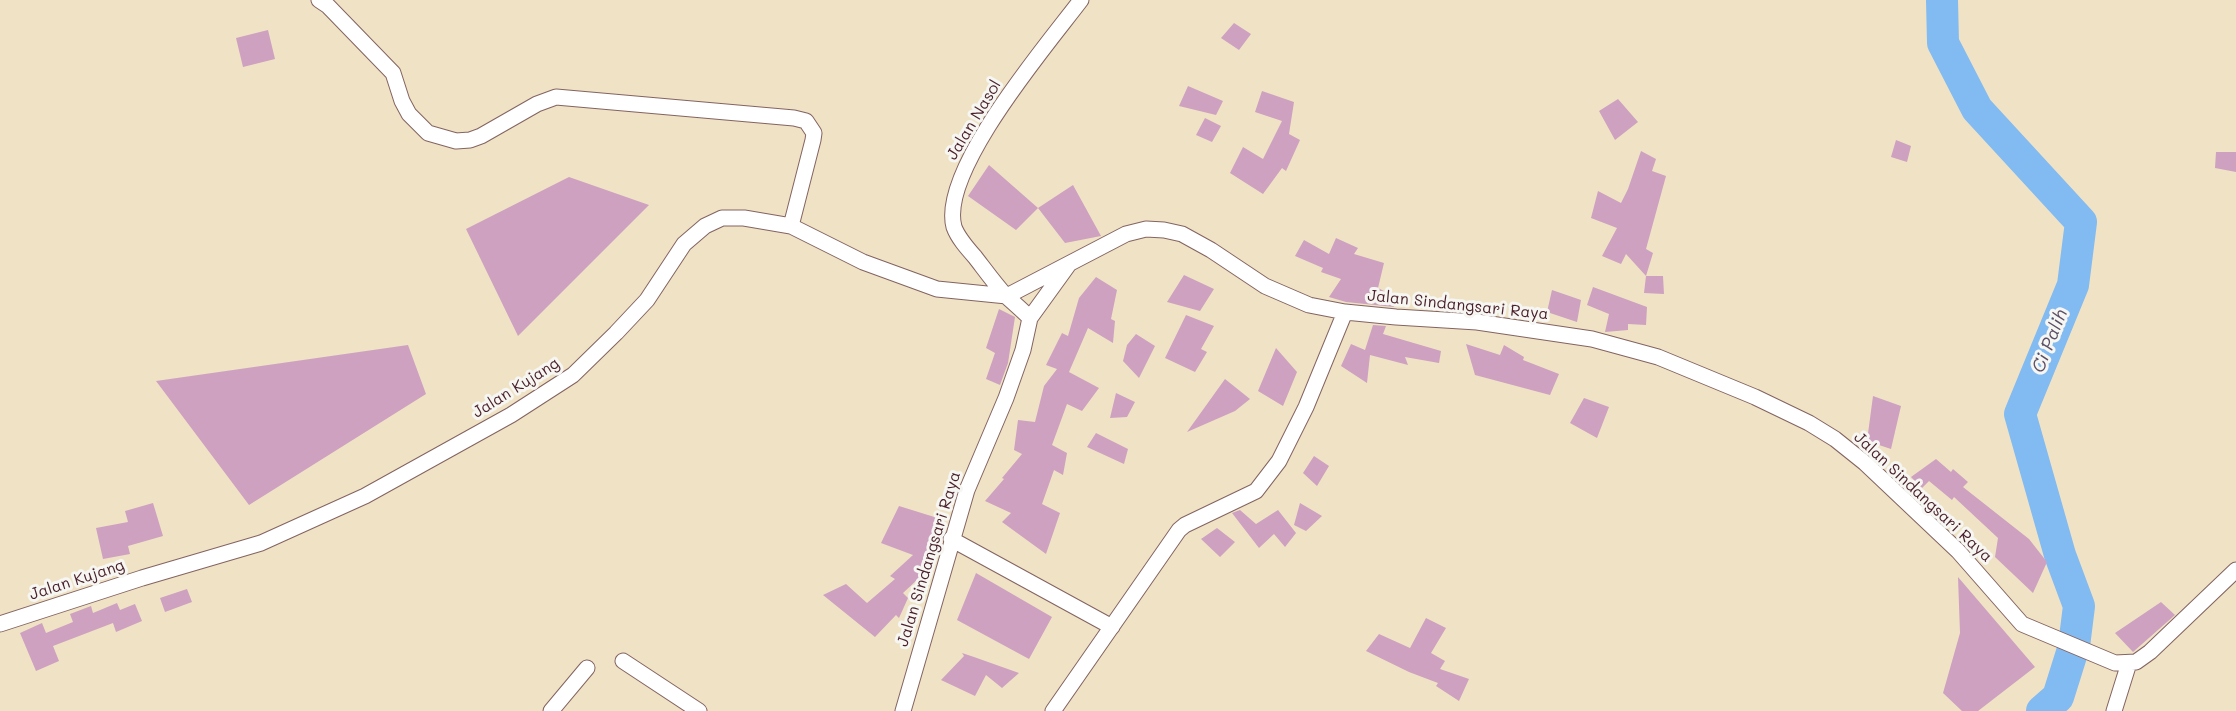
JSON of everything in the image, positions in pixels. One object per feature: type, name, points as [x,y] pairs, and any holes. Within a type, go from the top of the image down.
[{"type":"street","points":[[320,0],[393,73],[402,101],[419,126],[428,133],[441,138],[470,140],[537,104],[556,97],[794,118],[806,121],[814,133],[813,140],[791,226]]},
{"type":"street","name":"Jalan Nasol","points":[[1007,296],[961,240],[954,226],[954,206],[959,182],[982,135],[1081,0]]},
{"type":"street","name":"Jalan Kujang","points":[[0,624],[142,578],[261,543],[365,496],[511,415],[573,375],[647,300],[684,244],[705,226],[722,218],[744,218],[791,226],[863,262],[937,289],[1007,296]]},
{"type":"street","name":"Jalan Sindangsari Raya","points":[[1007,296],[1072,260],[1126,234],[1146,229],[1164,230],[1182,234],[1196,241],[1265,286],[1309,305],[1345,312],[1477,322],[1592,339],[1658,357],[1755,397],[1809,423],[1835,439],[1865,463],[1958,551],[2022,624],[2122,663]]},
{"type":"street","name":"Jalan Sindangsari Raya","points":[[903,711],[966,490],[1006,398],[1023,350],[1030,318],[1072,260]]},
{"type":"street","points":[[1007,296],[1030,318]]},
{"type":"street","points":[[1053,711],[1179,530],[1256,491],[1279,461],[1306,407],[1345,312]]},
{"type":"street","points":[[951,539],[1112,627]]},
{"type":"street","points":[[2114,711],[2122,663],[2136,663],[2150,652],[2236,570]]},
{"type":"street","points":[[623,661],[699,711]]},
{"type":"street","points":[[551,711],[587,668]]},
{"type":"building","points":[[1234,23],[1251,34],[1239,50],[1221,38]]},
{"type":"building","points":[[268,30],[275,59],[243,67],[236,38]]},
{"type":"building","points":[[1188,86],[1223,101],[1216,115],[1179,106]]},
{"type":"building","points":[[1262,91],[1294,102],[1289,134],[1300,140],[1286,171],[1282,168],[1263,194],[1230,173],[1243,147],[1263,159],[1282,121],[1255,112]]},
{"type":"building","points":[[1618,99],[1638,122],[1615,140],[1599,111]]},
{"type":"building","points":[[1205,118],[1221,126],[1212,142],[1196,135]]},
{"type":"building","points":[[1896,140],[1911,146],[1907,162],[1891,157]]},
{"type":"building","points":[[1641,151],[1656,159],[1652,171],[1666,176],[1646,249],[1653,253],[1646,276],[1626,254],[1621,264],[1602,256],[1617,228],[1591,218],[1598,191],[1621,203]]},
{"type":"building","points":[[2216,152],[2236,152],[2236,172],[2215,168]]},
{"type":"building","points":[[989,165],[1038,208],[1016,230],[968,196]]},
{"type":"building","points":[[569,177],[649,205],[518,336],[466,229]]},
{"type":"building","points":[[1073,185],[1101,236],[1065,243],[1038,208]]},
{"type":"building","points":[[1336,238],[1358,248],[1354,254],[1384,263],[1378,288],[1398,298],[1394,307],[1346,302],[1329,297],[1341,279],[1321,272],[1323,268],[1295,256],[1304,240],[1329,254]]},
{"type":"building","points":[[1184,275],[1214,289],[1200,311],[1167,302]]},
{"type":"building","points":[[1646,276],[1663,276],[1664,294],[1644,293]]},
{"type":"building","points":[[1096,277],[1117,290],[1111,319],[1115,321],[1113,343],[1088,328],[1069,372],[1099,388],[1082,411],[1067,404],[1052,445],[1067,453],[1063,475],[1054,470],[1042,504],[1060,513],[1046,554],[1002,522],[1011,513],[985,501],[1022,454],[1014,450],[1018,420],[1035,422],[1044,386],[1057,369],[1046,365],[1062,333],[1068,336],[1079,298]]},
{"type":"building","points":[[1593,287],[1647,307],[1646,325],[1628,324],[1628,330],[1605,332],[1609,314],[1587,305]]},
{"type":"building","points":[[1552,290],[1581,300],[1577,322],[1547,312]]},
{"type":"building","points":[[999,309],[1015,317],[1008,363],[1000,385],[986,379],[995,353],[986,348]]},
{"type":"building","points":[[1186,315],[1214,326],[1201,349],[1207,352],[1195,372],[1165,358]]},
{"type":"building","points":[[1373,325],[1386,326],[1383,334],[1441,351],[1439,363],[1405,357],[1408,365],[1370,355],[1367,383],[1341,366],[1351,344],[1365,350]]},
{"type":"building","points":[[1136,334],[1155,346],[1139,378],[1123,361],[1127,345]]},
{"type":"building","points":[[1466,344],[1500,355],[1504,345],[1524,357],[1523,360],[1559,374],[1550,395],[1475,375]]},
{"type":"building","points":[[408,345],[426,394],[249,505],[156,381]]},
{"type":"building","points":[[1276,348],[1297,372],[1283,406],[1258,391]]},
{"type":"building","points":[[1225,379],[1250,399],[1235,411],[1187,432]]},
{"type":"building","points":[[1116,393],[1135,402],[1127,417],[1110,418]]},
{"type":"building","points":[[1873,396],[1901,406],[1891,449],[1867,441]]},
{"type":"building","points":[[1584,398],[1609,407],[1597,438],[1570,423]]},
{"type":"building","points":[[1096,433],[1128,449],[1124,464],[1087,447]]},
{"type":"building","points":[[1314,456],[1329,466],[1317,486],[1303,473]]},
{"type":"building","points":[[1936,459],[1951,472],[1953,469],[1968,482],[1963,487],[2029,539],[2047,562],[2033,593],[1995,557],[1998,538],[1954,497],[1952,500],[1929,481],[1922,488],[1911,477]]},
{"type":"building","points":[[153,503],[163,536],[128,546],[130,554],[103,559],[96,528],[128,522],[125,511]]},
{"type":"building","points":[[1300,503],[1322,516],[1306,531],[1294,525]]},
{"type":"building","points":[[899,506],[944,520],[932,566],[903,593],[908,598],[899,618],[896,615],[875,637],[823,595],[846,584],[867,603],[895,579],[890,576],[913,555],[881,543]]},
{"type":"building","points":[[1240,510],[1256,524],[1278,510],[1296,533],[1285,547],[1274,534],[1259,548],[1232,513]]},
{"type":"building","points":[[1217,528],[1235,542],[1220,557],[1201,539]]},
{"type":"building","points":[[976,573],[1052,617],[1029,659],[957,620]]},
{"type":"building","points":[[1958,577],[2035,667],[1978,711],[1962,711],[1943,693],[1960,633]]},
{"type":"building","points":[[187,589],[192,602],[165,612],[160,598]]},
{"type":"building","points":[[2161,602],[2175,615],[2133,652],[2115,633]]},
{"type":"building","points":[[117,603],[120,610],[135,604],[142,621],[116,632],[113,623],[53,646],[59,661],[36,671],[20,633],[42,623],[46,633],[73,622],[70,614],[91,606],[93,613]]},
{"type":"building","points":[[1426,618],[1446,628],[1431,653],[1445,661],[1440,669],[1469,679],[1459,701],[1436,686],[1438,683],[1366,651],[1379,634],[1410,648]]},
{"type":"building","points":[[962,653],[1019,673],[1002,688],[986,675],[975,696],[941,680],[964,656]]},
{"type":"waterway","name":"Ci Palih","points":[[1942,0],[1943,43],[1977,109],[2081,222],[2073,285],[2020,414],[2060,555],[2079,606],[2074,646],[2058,697],[2042,711]]}]
